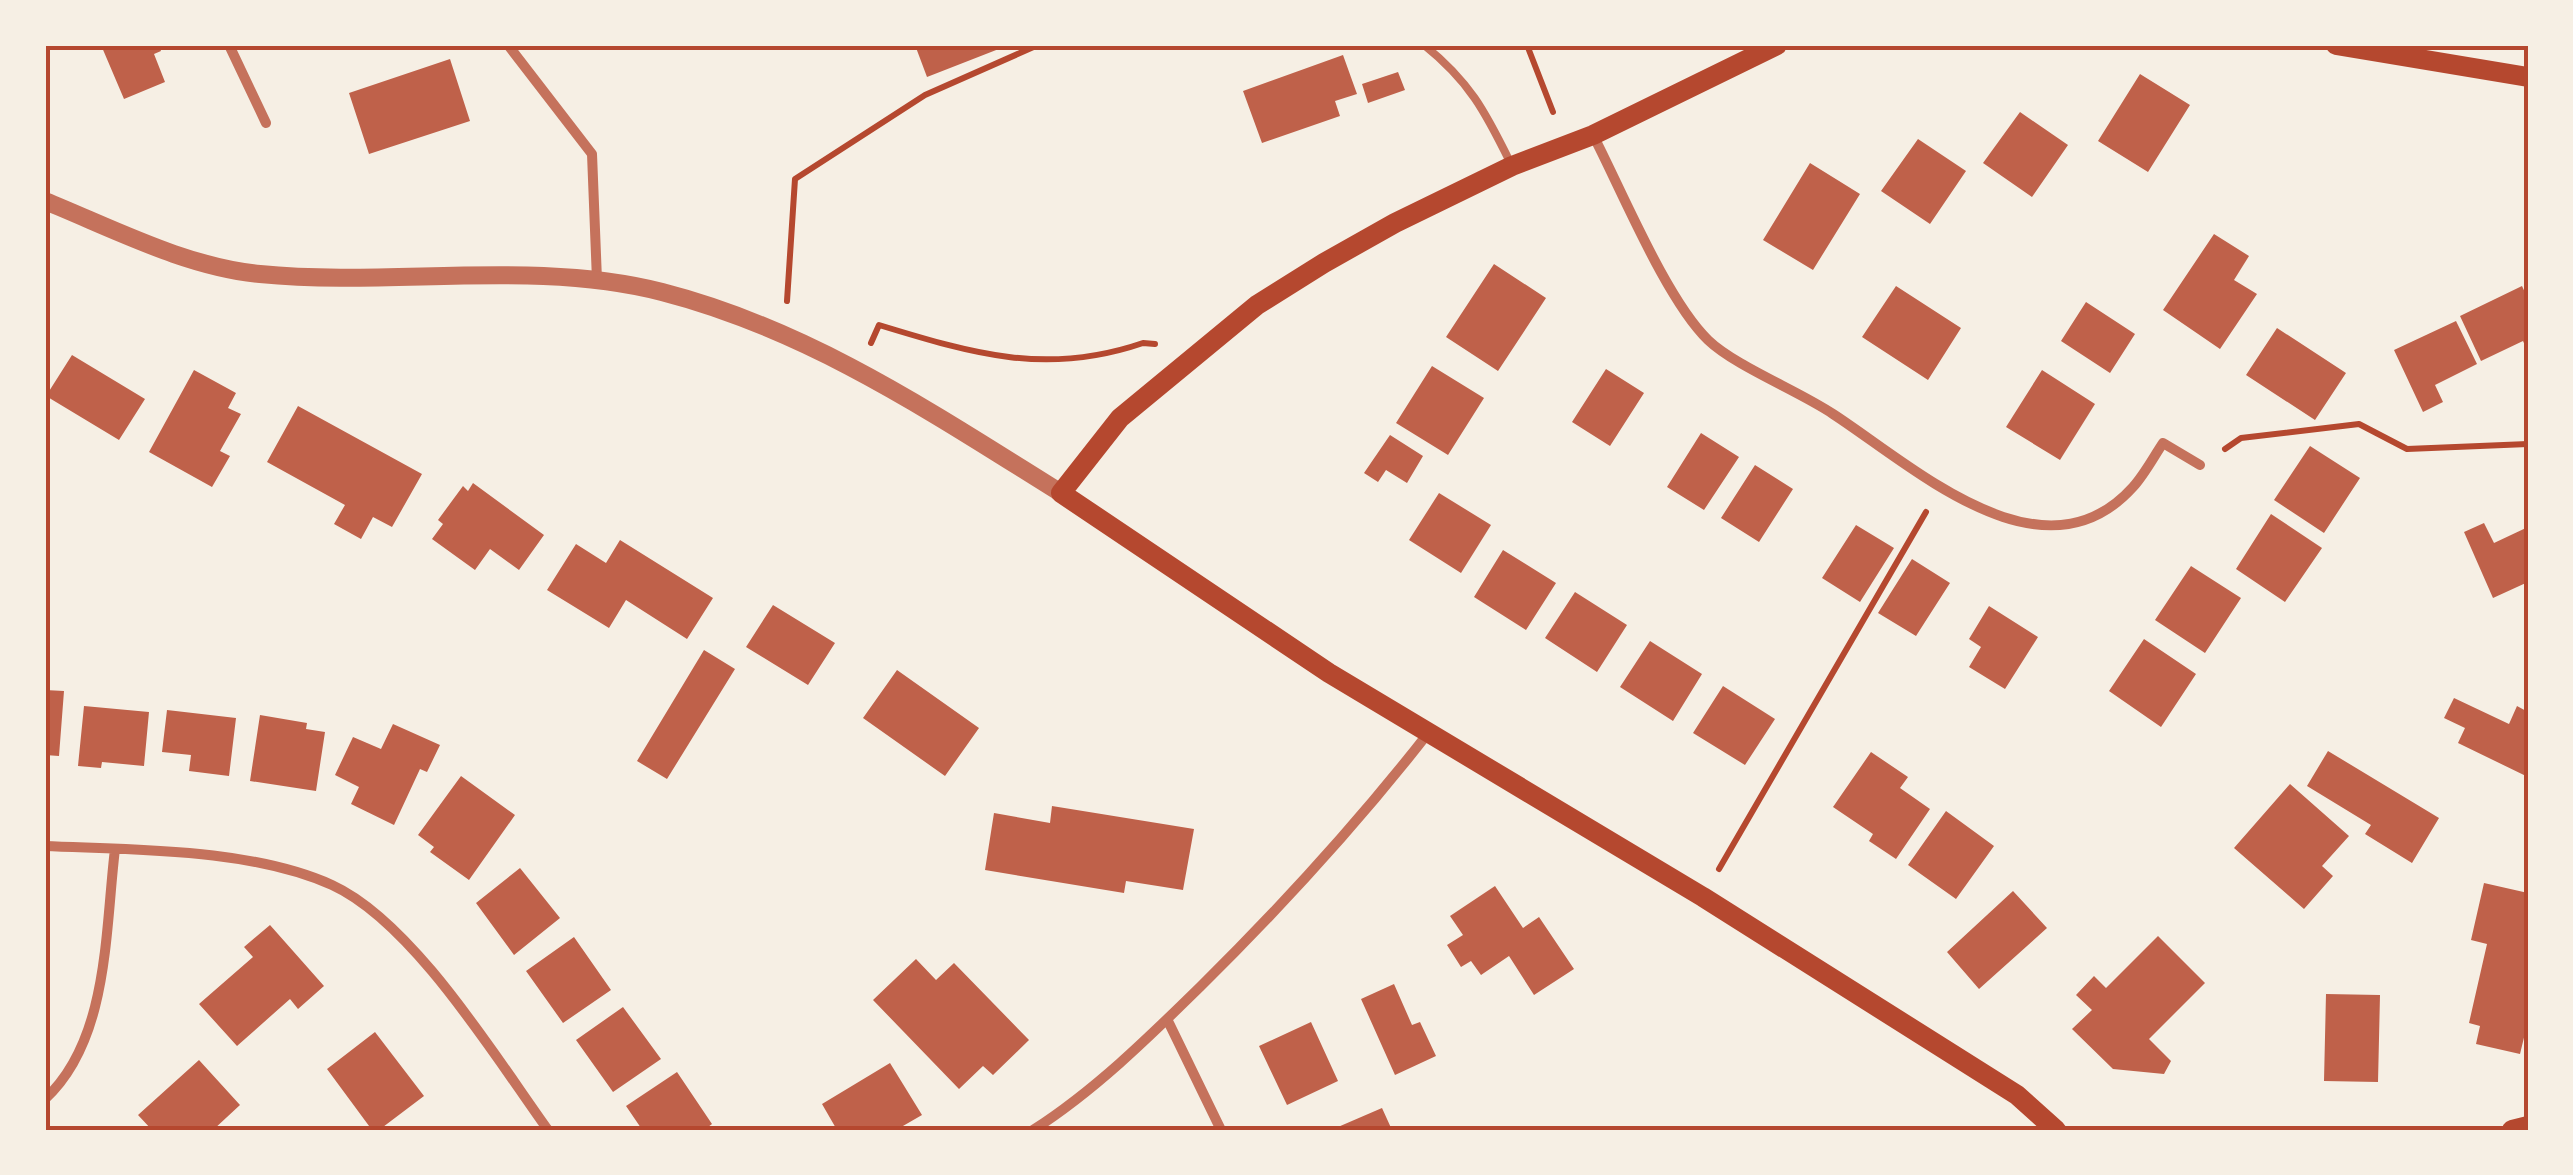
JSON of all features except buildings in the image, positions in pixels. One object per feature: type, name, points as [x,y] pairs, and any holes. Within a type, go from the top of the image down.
[{"type":"main road","points":[[1777,45],[1593,135],[1512,166],[1324,263],[1257,305],[1120,418],[1062,493],[1330,673],[1703,898],[2017,1094],[2056,1130]]},
{"type":"main road","points":[[2336,45],[2528,77]]},
{"type":"main road","points":[[2512,1130],[2528,1126]]},
{"type":"street","points":[[229,45],[266,123]]},
{"type":"street","points":[[508,45],[592,154],[597,280]]},
{"type":"street","points":[[1593,135],[1681,304],[1710,342],[1822,406],[1988,514],[2026,526],[2064,525],[2100,512],[2132,489],[2163,444],[2200,465]]},
{"type":"street","points":[[45,201],[197,262],[260,274],[597,280],[662,292],[860,368],[1062,493]]},
{"type":"street","points":[[1032,1130],[1064,1110],[1168,1019],[1362,819],[1430,732]]},
{"type":"street","points":[[45,846],[215,858],[294,872],[332,885],[366,905],[440,984],[548,1130]]},
{"type":"street","points":[[45,1099],[68,1077],[96,1004],[115,850]]},
{"type":"street","points":[[1168,1019],[1220,1130]]},
{"type":"lane","points":[[1424,45],[1455,70],[1478,98],[1512,166]]},
{"type":"path","points":[[784,337],[795,179],[925,96],[1038,45]]},
{"type":"path","points":[[1528,45],[1565,146]]},
{"type":"path","points":[[860,368],[880,325],[961,350],[1025,361],[1072,362],[1144,343],[1200,350]]},
{"type":"path","points":[[2200,465],[2241,438],[2359,424],[2408,449],[2528,444]]},
{"type":"path","points":[[1703,898],[1942,485]]}]
